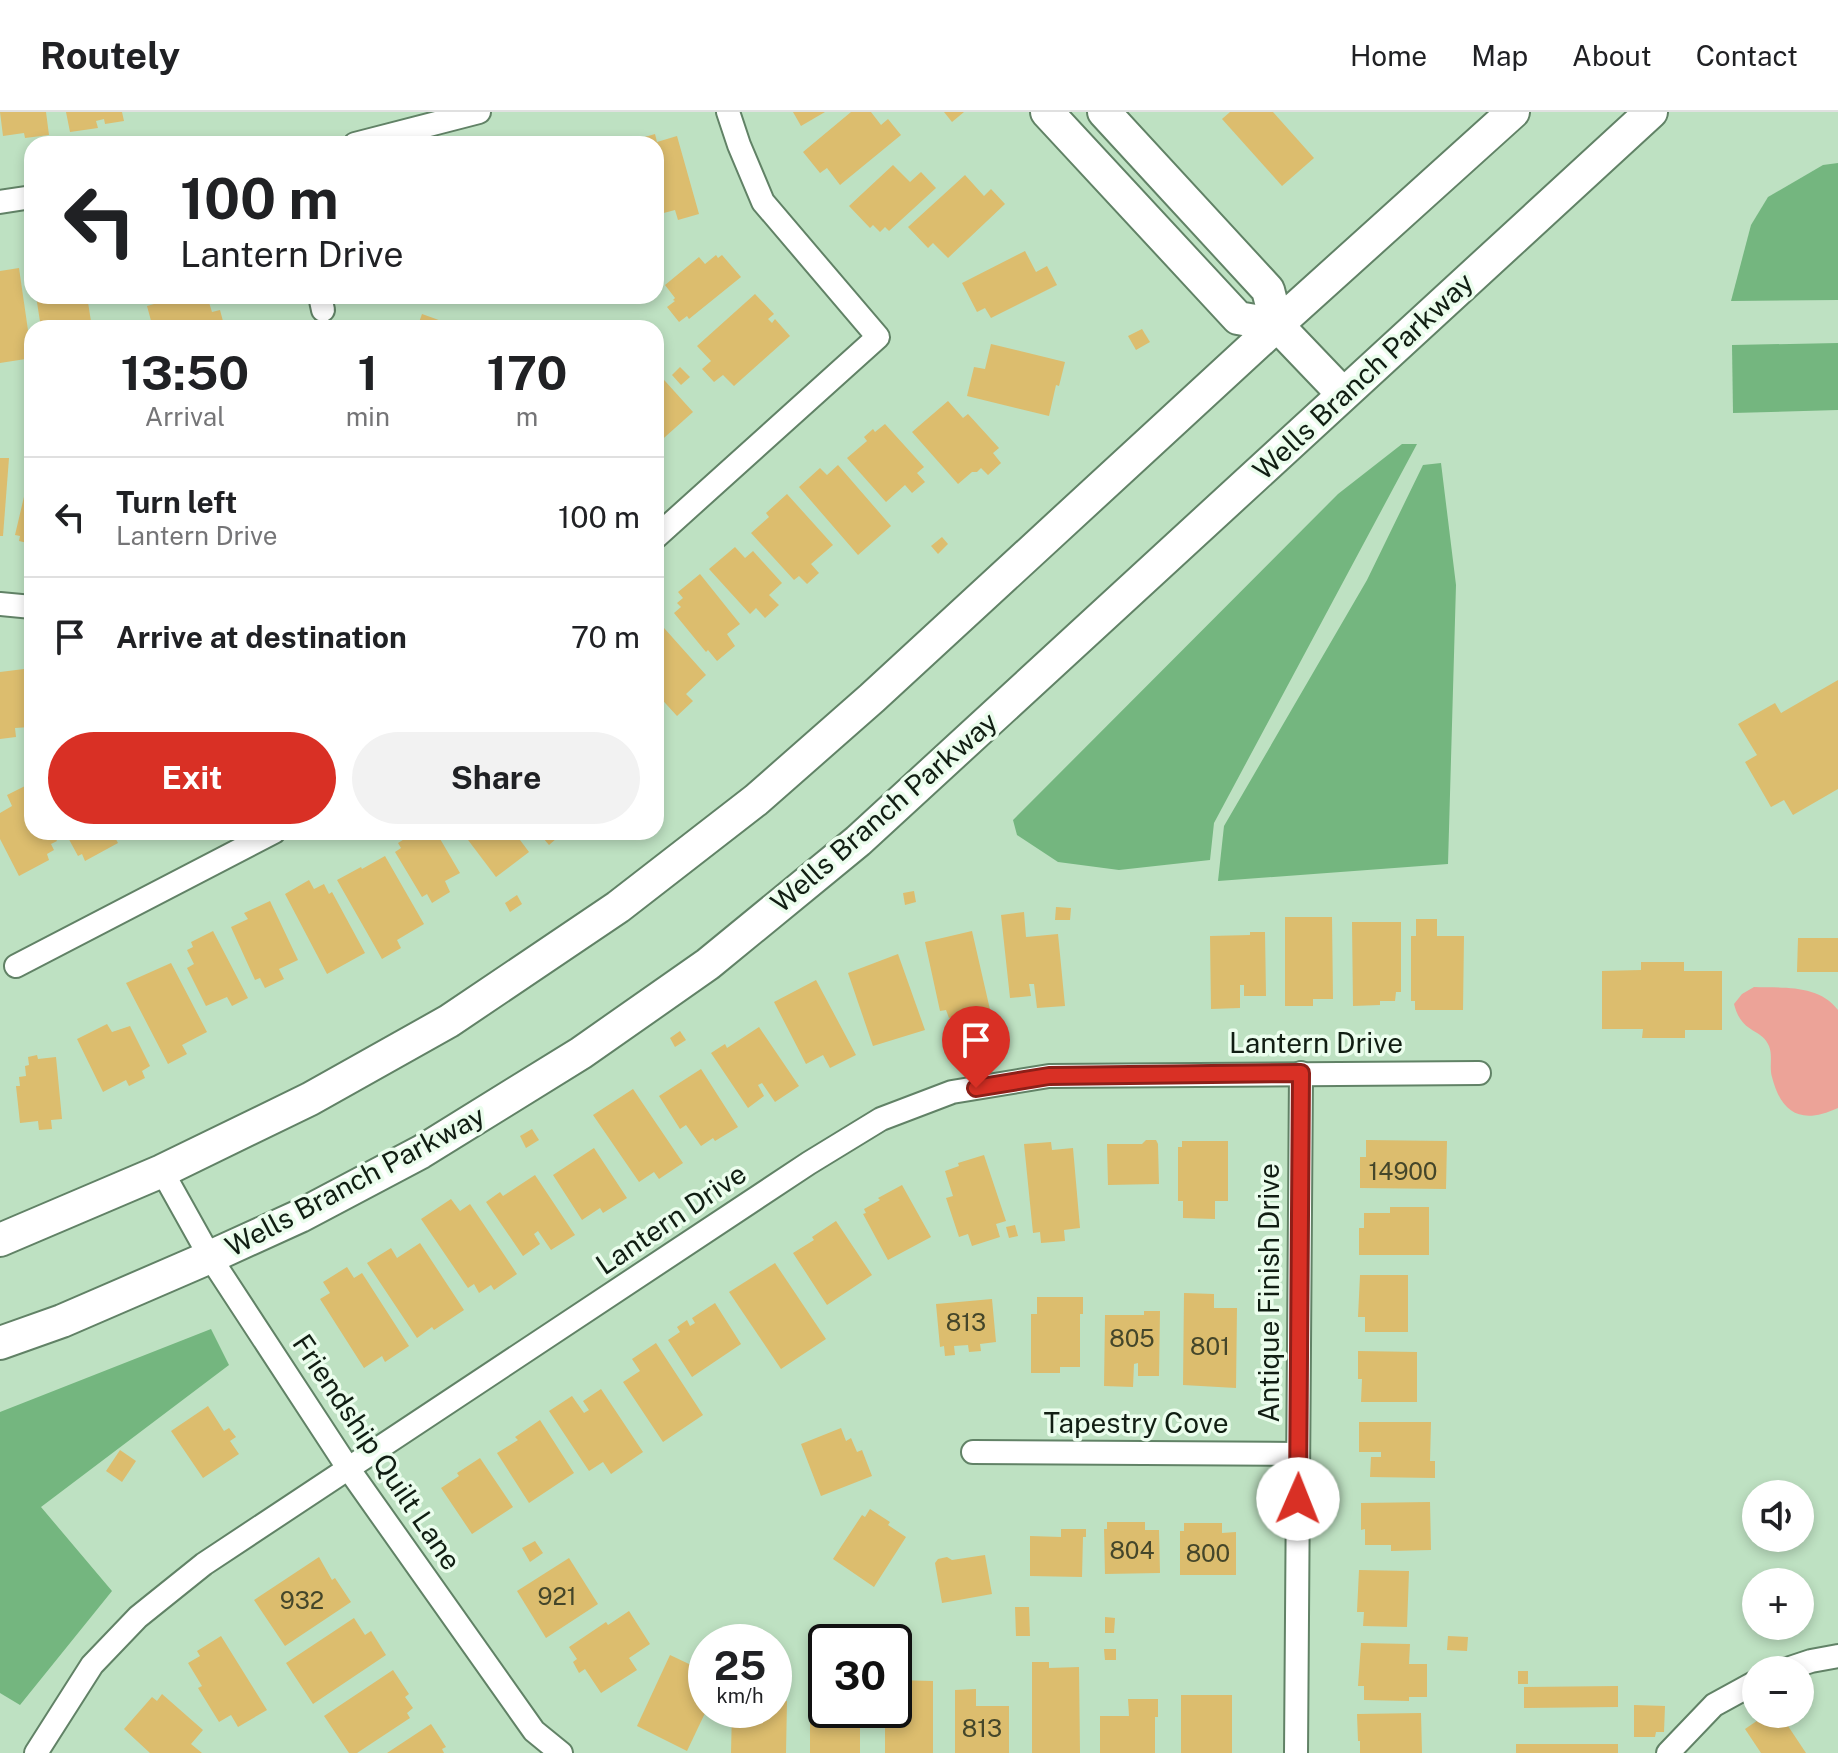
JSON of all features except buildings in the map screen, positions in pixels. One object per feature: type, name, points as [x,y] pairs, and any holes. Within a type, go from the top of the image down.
[{"type":"main road","points":[[1047,112],[1238,318],[1277,325]]},
{"type":"main road","points":[[1104,112],[1268,290],[1277,325],[1343,394]]},
{"type":"main road","points":[[0,1240],[162,1171],[310,1099],[435,1029],[618,907],[756,800],[872,698],[1513,112]]},
{"type":"main road","name":"Wells Branch Parkway","points":[[0,1343],[62,1321],[210,1257],[300,1216],[421,1152],[581,1053],[708,964],[869,831],[1651,112]]},
{"type":"street","points":[[386,136],[479,112]]},
{"type":"street","points":[[664,530],[878,337],[763,202],[728,112]]},
{"type":"street","points":[[0,202],[24,198]]},
{"type":"street","points":[[0,604],[24,606]]},
{"type":"street","points":[[16,966],[252,840]]},
{"type":"street","name":"Antique Finish Drive","points":[[1296,1753],[1301,1073]]},
{"type":"street","name":"Lantern Drive","points":[[36,1753],[92,1665],[138,1617],[204,1564],[809,1163],[881,1119],[952,1092],[1049,1076],[1479,1073]]},
{"type":"street","name":"Friendship Quilt Lane","points":[[162,1171],[210,1257],[348,1468],[534,1731],[561,1753]]},
{"type":"street","name":"Tapestry Cove","points":[[973,1452],[1298,1454]]},
{"type":"street","points":[[1814,1660],[1838,1656]]},
{"type":"street","points":[[1668,1753],[1714,1705],[1742,1690]]},
{"type":"shaded area","points":[[1838,163],[1838,300],[1731,301],[1751,225],[1768,197],[1823,165]]},
{"type":"shaded area","points":[[1838,343],[1838,410],[1733,413],[1732,345]]},
{"type":"shaded area","points":[[1402,444],[1417,444],[1214,823],[1210,860],[1119,870],[1058,862],[1017,835],[1013,820],[1338,494]]},
{"type":"shaded area","points":[[1441,463],[1456,585],[1448,864],[1218,881],[1224,826],[1367,580],[1423,465]]},
{"type":"shaded area","points":[[1754,987],[1810,992],[1821,996],[1838,1010],[1838,1108],[1804,1116],[1788,1108],[1782,1101],[1772,1077],[1769,1046],[1766,1040],[1746,1026],[1734,1004],[1742,994]]},
{"type":"shaded area","points":[[211,1329],[229,1365],[41,1507],[112,1591],[20,1705],[0,1693],[0,1412]]},
{"type":"route","points":[[976,1088],[1049,1076],[1301,1073],[1298,1499]]}]
